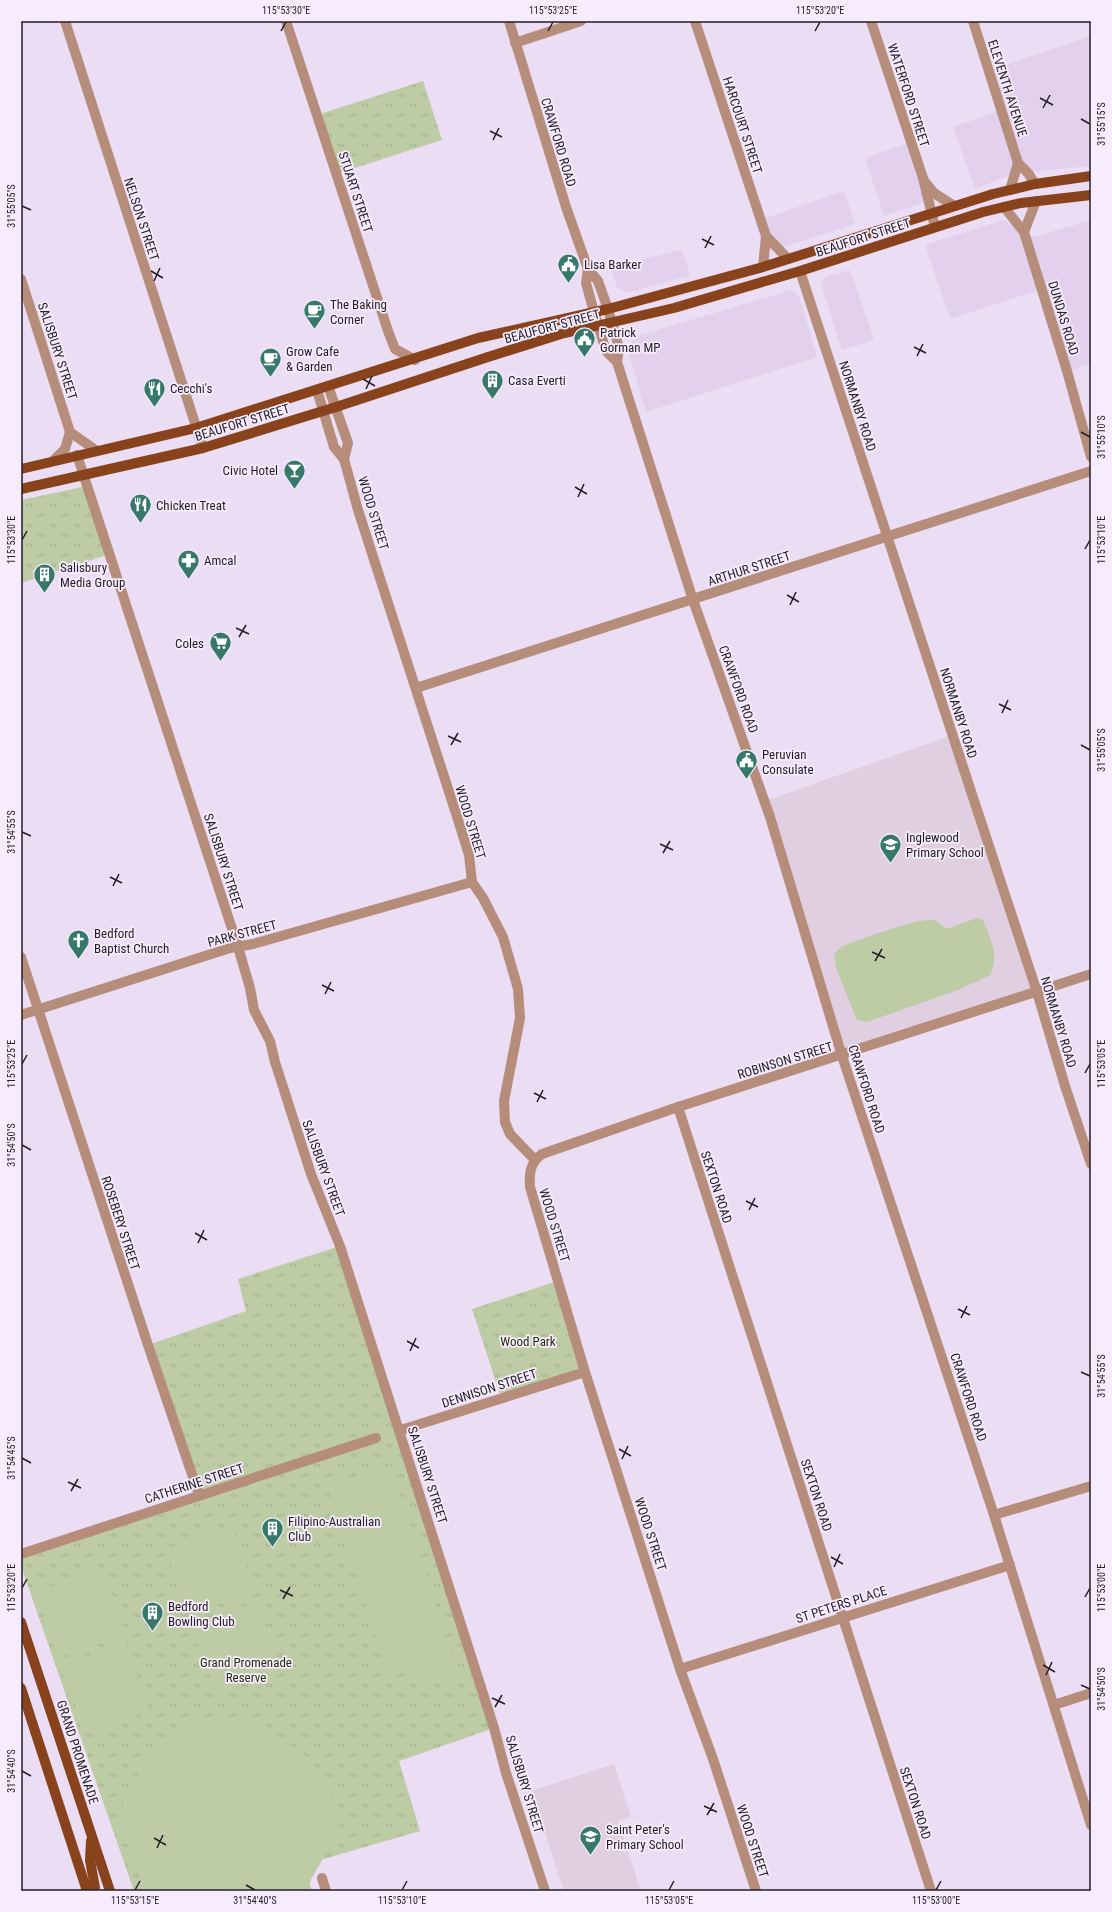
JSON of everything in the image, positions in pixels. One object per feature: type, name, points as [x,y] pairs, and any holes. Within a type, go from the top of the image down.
[{"type":"main road","name":"BEAUFORT STREET","points":[[21,469],[54,460],[196,428],[415,360],[478,338],[608,309],[763,267],[930,213],[1010,190],[1035,184],[1091,176]]},
{"type":"main road","name":"BEAUFORT STREET","points":[[21,489],[203,448],[562,334],[674,308],[800,271],[935,227],[1004,207],[1036,201],[1091,195]]},
{"type":"main road","name":"GRAND PROMENADE","points":[[21,1622],[110,1891]]},
{"type":"main road","points":[[21,1688],[87,1891]]},
{"type":"main road","points":[[91,1835],[90,1860],[95,1883],[92,1891]]},
{"type":"street","name":"NELSON STREET","points":[[65,21],[203,448]]},
{"type":"street","name":"STUART STREET","points":[[286,21],[395,349],[415,360]]},
{"type":"street","name":"CRAWFORD ROAD","points":[[508,21],[564,200],[588,269],[598,281],[608,309],[619,348],[617,362]]},
{"type":"street","points":[[515,43],[581,21]]},
{"type":"street","name":"HARCOURT STREET","points":[[695,21],[766,236],[763,267]]},
{"type":"street","name":"WATERFORD STREET","points":[[871,21],[923,178],[930,213],[935,227]]},
{"type":"street","name":"ELEVENTH AVENUE","points":[[973,21],[1018,163],[1028,173],[1035,184]]},
{"type":"street","points":[[1010,190],[1018,163]]},
{"type":"street","name":"WATERFORD STREET","points":[[923,178],[934,193],[954,206]]},
{"type":"street","points":[[1024,232],[1036,201]]},
{"type":"street","name":"DUNDAS ROAD","points":[[1004,207],[1024,232],[1067,371],[1091,457]]},
{"type":"street","name":"HARCOURT STREET","points":[[766,236],[788,259]]},
{"type":"street","name":"CRAWFORD ROAD","points":[[588,269],[586,283],[598,326],[606,350],[617,362],[693,600],[768,812],[842,1056],[994,1515],[1091,1825]]},
{"type":"street","name":"NORMANBY ROAD","points":[[800,271],[1037,992],[1065,1086],[1091,1164]]},
{"type":"street","name":"SALISBURY STREET","points":[[21,279],[70,432]]},
{"type":"street","name":"WOOD STREET","points":[[328,386],[348,443],[344,459]]},
{"type":"street","name":"WOOD STREET","points":[[317,390],[322,411],[334,447],[344,459],[358,510],[469,855],[472,882],[503,937],[518,989],[520,1018],[503,1110],[510,1134],[535,1160],[529,1171],[530,1187],[585,1372],[680,1669],[713,1759],[756,1891]]},
{"type":"street","points":[[54,460],[64,449],[70,432],[97,451]]},
{"type":"street","name":"SALISBURY STREET","points":[[77,455],[238,947],[250,988],[254,1010],[270,1040],[273,1058],[292,1118],[311,1174],[340,1246],[400,1430],[494,1728],[506,1774],[545,1891]]},
{"type":"street","name":"ARTHUR STREET","points":[[416,688],[1091,471]]},
{"type":"street","name":"PARK STREET","points":[[21,1015],[238,947],[472,882]]},
{"type":"street","name":"ROSEBERY STREET","points":[[21,957],[145,1338],[199,1495]]},
{"type":"street","name":"ROBINSON STREET","points":[[535,1160],[542,1154],[678,1107],[842,1056],[1091,974]]},
{"type":"street","name":"SEXTON ROAD","points":[[678,1107],[931,1891]]},
{"type":"street","name":"DENNISON STREET","points":[[400,1430],[585,1372]]},
{"type":"street","name":"CATHERINE STREET","points":[[21,1554],[376,1438]]},
{"type":"street","points":[[994,1515],[1091,1486]]},
{"type":"street","name":"ST PETERS PLACE","points":[[680,1669],[1010,1565]]},
{"type":"street","points":[[1054,1705],[1091,1693]]},
{"type":"street","points":[[322,1878],[326,1891]]},
{"type":"shaded area","points":[[1091,36],[1091,166],[1015,173],[975,189],[953,127],[1001,110],[988,71]]},
{"type":"shaded area","points":[[911,142],[939,197],[884,216],[865,158]]},
{"type":"shaded area","points":[[844,191],[855,224],[764,253],[760,220]]},
{"type":"shaded area","points":[[1004,220],[1034,237],[1091,220],[1091,364],[1067,371],[1042,289],[950,319],[925,245]]},
{"type":"shaded area","points":[[682,249],[690,275],[627,293],[617,287],[611,269]]},
{"type":"shaded area","points":[[850,270],[874,340],[842,350],[821,284],[825,277]]},
{"type":"shaded area","points":[[792,290],[799,296],[817,357],[646,412],[627,348],[637,336]]},
{"type":"shaded area","name":"Inglewood Primary School","points":[[952,735],[1033,993],[842,1056],[765,801]]},
{"type":"shaded area","name":"Saint Peter's Primary School","points":[[614,1764],[631,1817],[618,1821],[641,1891],[564,1891],[531,1791]]},
{"type":"green space","points":[[423,81],[442,140],[336,174],[317,115]]},
{"type":"green space","points":[[87,486],[110,554],[21,583],[21,500]]},
{"type":"green space","points":[[977,918],[983,920],[993,947],[994,961],[990,975],[958,990],[867,1022],[857,1020],[836,968],[834,954],[842,946],[914,922],[933,920],[938,922],[946,929]]},
{"type":"green space","name":"Grand Promenade Reserve","points":[[340,1246],[494,1728],[399,1761],[420,1831],[303,1865],[312,1891],[134,1891],[21,1566],[21,1554],[199,1495],[148,1345],[246,1311],[238,1279]]},
{"type":"green space","name":"Wood Park","points":[[554,1282],[585,1372],[501,1397],[472,1309]]},
{"type":"green space","points":[[391,1465],[458,1676],[418,1688],[410,1665],[388,1672],[328,1485]]},
{"type":"green space","points":[[232,1526],[255,1591],[189,1614],[166,1549]]},
{"type":"green space","points":[[104,1569],[126,1635],[58,1657],[36,1591]]},
{"type":"green space","points":[[257,1602],[280,1668],[215,1690],[192,1625]]},
{"type":"green space","points":[[126,1643],[150,1711],[85,1733],[61,1665]]},
{"type":"green space","points":[[217,1717],[243,1720],[274,1734],[303,1753],[322,1777],[336,1805],[339,1827],[333,1842],[311,1879],[308,1891],[145,1891],[121,1824],[123,1805],[130,1787],[143,1765],[177,1730],[196,1721]]},
{"type":"place","name":"Lisa Barker","points":[[568,284]]},
{"type":"place","name":"The Baking Corner","points":[[315,330]]},
{"type":"place","name":"Patrick Gorman MP","points":[[585,358]]},
{"type":"place","name":"Grow Cafe & Garden","points":[[270,378]]},
{"type":"place","name":"Casa Everti","points":[[492,400]]},
{"type":"place","name":"Cecchi's","points":[[155,408]]},
{"type":"place","name":"Civic Hotel","points":[[294,490]]},
{"type":"place","name":"Chicken Treat","points":[[140,524]]},
{"type":"place","name":"Amcal","points":[[188,580]]},
{"type":"place","name":"Salisbury Media Group","points":[[44,594]]},
{"type":"place","name":"Coles","points":[[220,662]]},
{"type":"place","name":"Peruvian Consulate","points":[[746,780]]},
{"type":"place","name":"Inglewood Primary School","points":[[890,864]]},
{"type":"place","name":"Bedford Baptist Church","points":[[78,960]]},
{"type":"place","name":"Filipino-Australian Club","points":[[273,1548]]},
{"type":"place","name":"Bedford Bowling Club","points":[[153,1632]]},
{"type":"place","name":"Saint Peter's Primary School","points":[[591,1856]]}]
